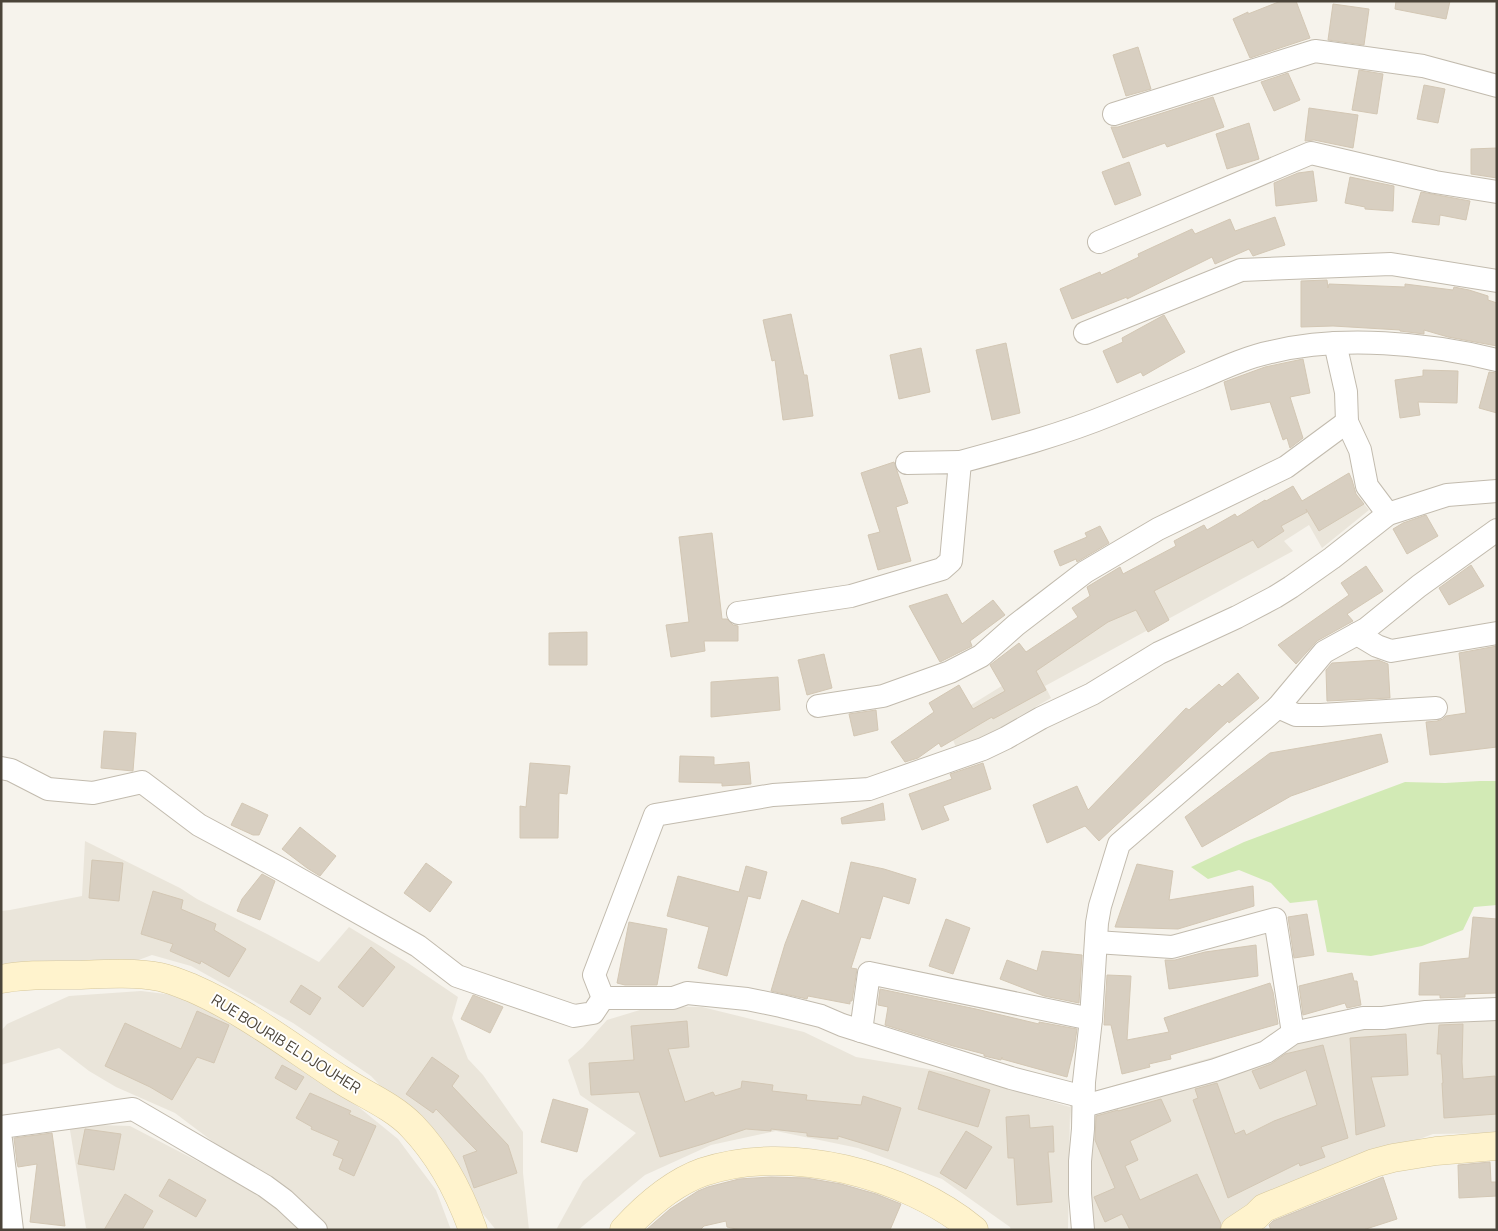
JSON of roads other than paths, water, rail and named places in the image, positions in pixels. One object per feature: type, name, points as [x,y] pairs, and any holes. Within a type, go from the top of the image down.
[{"type":"main road","name":"RUE BOURIB EL DJOUHER","points":[[1,979],[31,975],[140,975],[161,977],[214,998],[249,1018],[341,1080],[411,1124],[438,1157],[449,1175],[473,1230]]},
{"type":"main road","points":[[1235,1230],[1256,1216],[1264,1208],[1374,1163],[1436,1150],[1497,1146]]},
{"type":"main road","points":[[624,1230],[655,1200],[675,1185],[701,1173],[720,1167],[776,1160],[836,1168],[873,1176],[916,1193],[953,1214],[974,1230]]},
{"type":"street","points":[[1114,114],[1316,51],[1423,66],[1497,86]]},
{"type":"street","points":[[1098,242],[1311,153],[1435,182],[1497,192]]},
{"type":"street","points":[[1085,333],[1241,270],[1391,264],[1497,281]]},
{"type":"street","points":[[907,463],[960,462],[1066,432],[1238,362],[1286,348],[1335,343],[1392,345],[1437,349],[1497,360]]},
{"type":"street","points":[[1335,343],[1346,392],[1347,422],[1360,450],[1367,486],[1388,514]]},
{"type":"street","points":[[818,706],[883,696],[950,672],[981,656],[1016,625],[1085,572],[1158,530],[1286,467],[1347,422]]},
{"type":"street","points":[[738,613],[851,596],[942,569],[950,561],[960,462]]},
{"type":"street","points":[[603,998],[594,975],[655,815],[773,795],[869,789],[983,749],[1041,718],[1092,694],[1159,653],[1237,617],[1274,597],[1332,558],[1388,514],[1447,496],[1497,491]]},
{"type":"street","points":[[1083,1230],[1080,1161],[1096,942],[1100,906],[1119,844],[1278,707],[1324,652],[1366,629],[1418,586],[1497,530]]},
{"type":"street","points":[[1357,634],[1376,646],[1391,652],[1497,633]]},
{"type":"street","points":[[1278,707],[1296,715],[1436,708]]},
{"type":"street","points":[[1,768],[11,770],[48,788],[93,792],[142,782],[199,825],[418,946],[457,976],[574,1016],[593,1013],[603,998]]},
{"type":"street","points":[[1096,942],[1172,947],[1275,919],[1292,1033]]},
{"type":"street","points":[[861,1031],[869,973],[1091,1020]]},
{"type":"street","points":[[603,998],[672,998],[687,993],[747,999],[781,1006],[821,1016],[861,1031],[1084,1101],[1215,1070],[1266,1052],[1292,1033],[1362,1018],[1383,1018],[1402,1014],[1455,1010],[1497,1009]]},
{"type":"street","points":[[1,1127],[133,1109],[265,1186],[284,1200],[316,1230]]},
{"type":"street","points":[[1,1140],[12,1230]]}]
